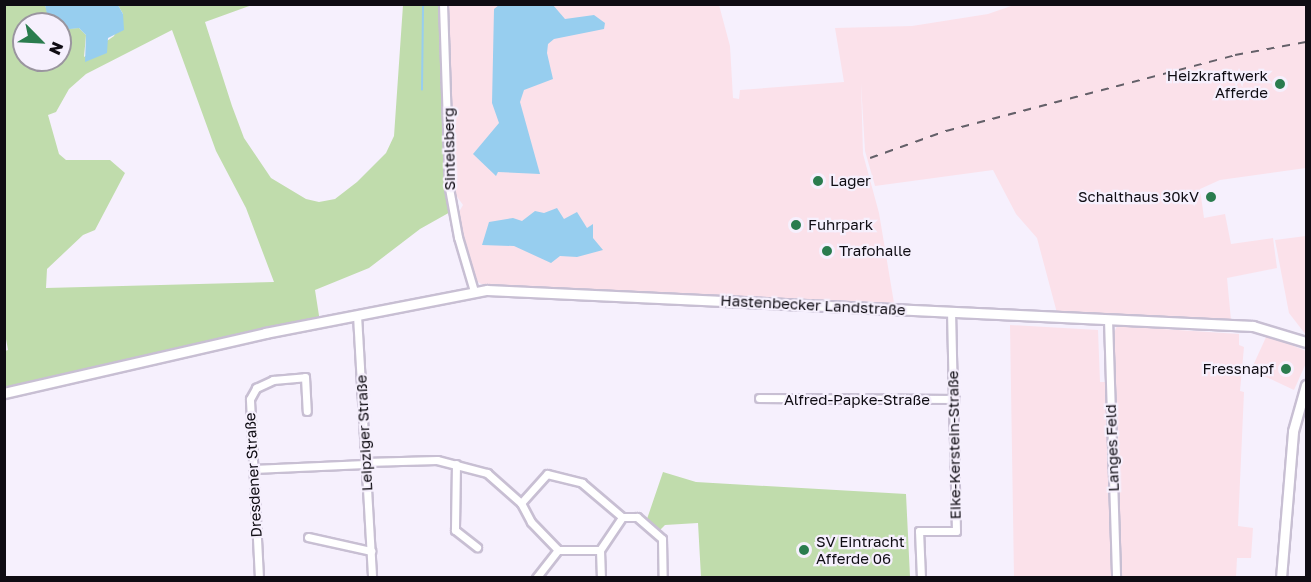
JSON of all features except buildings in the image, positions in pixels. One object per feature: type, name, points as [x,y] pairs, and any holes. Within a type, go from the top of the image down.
[{"type":"main road","name":"Hastenbecker Landstraße","points":[[4,393],[320,322],[474,291],[526,290],[1263,327],[1306,342]]},
{"type":"main road","points":[[1281,578],[1293,431],[1306,385]]},
{"type":"street","name":"Sintelsberg","points":[[443,4],[449,188],[458,237],[474,291]]},
{"type":"street","name":"Eike-Kerstein-Straße","points":[[921,578],[919,531],[956,531],[955,399],[951,312]]},
{"type":"street","name":"Leipziger Straße","points":[[357,315],[372,578]]},
{"type":"street","name":"Langes Feld","points":[[1108,319],[1116,578]]},
{"type":"street","name":"Dresdener Straße","points":[[259,578],[250,399],[256,388],[288,377],[305,377],[307,411]]},
{"type":"street","name":"Alfred-Papke-Straße","points":[[759,398],[955,399]]},
{"type":"street","points":[[253,469],[419,458],[456,464],[487,473],[521,503],[531,522],[558,550],[600,550]]},
{"type":"street","points":[[456,464],[455,530],[477,547]]},
{"type":"street","points":[[521,503],[547,474],[582,483],[622,517],[637,517],[662,538],[663,578]]},
{"type":"street","points":[[602,578],[600,550],[622,517]]},
{"type":"street","points":[[308,537],[371,551]]},
{"type":"street","points":[[536,578],[558,550]]},
{"type":"shaded area","points":[[446,5],[719,5],[730,46],[733,98],[739,99],[740,90],[844,82],[835,28],[912,26],[988,14],[1014,5],[1306,5],[1306,168],[1220,180],[1200,189],[1204,218],[1225,214],[1231,244],[1273,238],[1277,268],[1227,278],[1231,320],[1057,313],[1037,238],[1016,214],[993,170],[875,186],[865,151],[861,83],[863,154],[879,213],[894,303],[481,284],[475,280],[456,217],[463,205],[453,191]]},
{"type":"shaded area","points":[[1306,236],[1306,335],[1289,313],[1275,240]]},
{"type":"shaded area","points":[[1010,325],[1098,330],[1100,382],[1115,382],[1113,335],[1117,326],[1239,334],[1239,345],[1244,347],[1240,391],[1244,392],[1238,526],[1253,528],[1251,558],[1237,558],[1236,577],[1014,577]]},
{"type":"shaded area","points":[[1267,335],[1306,351],[1306,363],[1294,390],[1251,370]]},
{"type":"green space","points":[[4,5],[45,5],[47,12],[12,12],[12,72],[72,72],[72,28],[79,28],[86,35],[84,57],[114,36],[123,14],[118,5],[252,5],[205,22],[232,106],[244,138],[271,178],[306,199],[319,202],[335,199],[357,182],[386,153],[394,136],[403,5],[440,5],[452,211],[420,229],[369,268],[315,290],[320,322],[5,393],[5,351],[8,350],[4,328]],"holes":[[[172,30],[216,151],[246,208],[274,282],[46,288],[47,269],[83,235],[95,230],[125,173],[110,160],[66,160],[59,154],[48,115],[56,112],[69,89],[86,74]]]},
{"type":"green space","name":"SV Eintracht Afferde 06","points":[[663,472],[696,482],[906,494],[910,577],[701,577],[698,523],[665,525],[659,531],[647,519]]},
{"type":"water","points":[[45,5],[118,5],[123,14],[124,30],[108,38],[107,53],[85,62],[86,35],[79,28],[72,29],[72,12],[47,12]]},
{"type":"water","points":[[499,5],[553,5],[565,19],[594,15],[605,23],[604,29],[554,39],[548,44],[547,53],[553,79],[524,90],[520,102],[540,174],[498,172],[496,176],[473,154],[499,123],[492,103],[494,9]]},
{"type":"water","points":[[557,208],[564,219],[577,212],[587,228],[593,224],[593,238],[603,250],[577,257],[560,256],[551,263],[514,246],[482,245],[489,222],[513,218],[522,221],[535,211],[544,213]]},
{"type":"waterway","points":[[422,90],[423,4]]},
{"type":"railway","points":[[870,158],[946,131],[1235,55],[1306,42]]},
{"type":"place","name":"Heizkraftwerk Afferde","points":[[1280,84]]},
{"type":"place","name":"Lager","points":[[818,181]]},
{"type":"place","name":"Schalthaus 30kV","points":[[1211,197]]},
{"type":"place","name":"Fuhrpark","points":[[796,225]]},
{"type":"place","name":"Trafohalle","points":[[827,251]]},
{"type":"place","name":"Fressnapf","points":[[1286,369]]},
{"type":"place","name":"SV Eintracht Afferde 06","points":[[804,550]]}]
